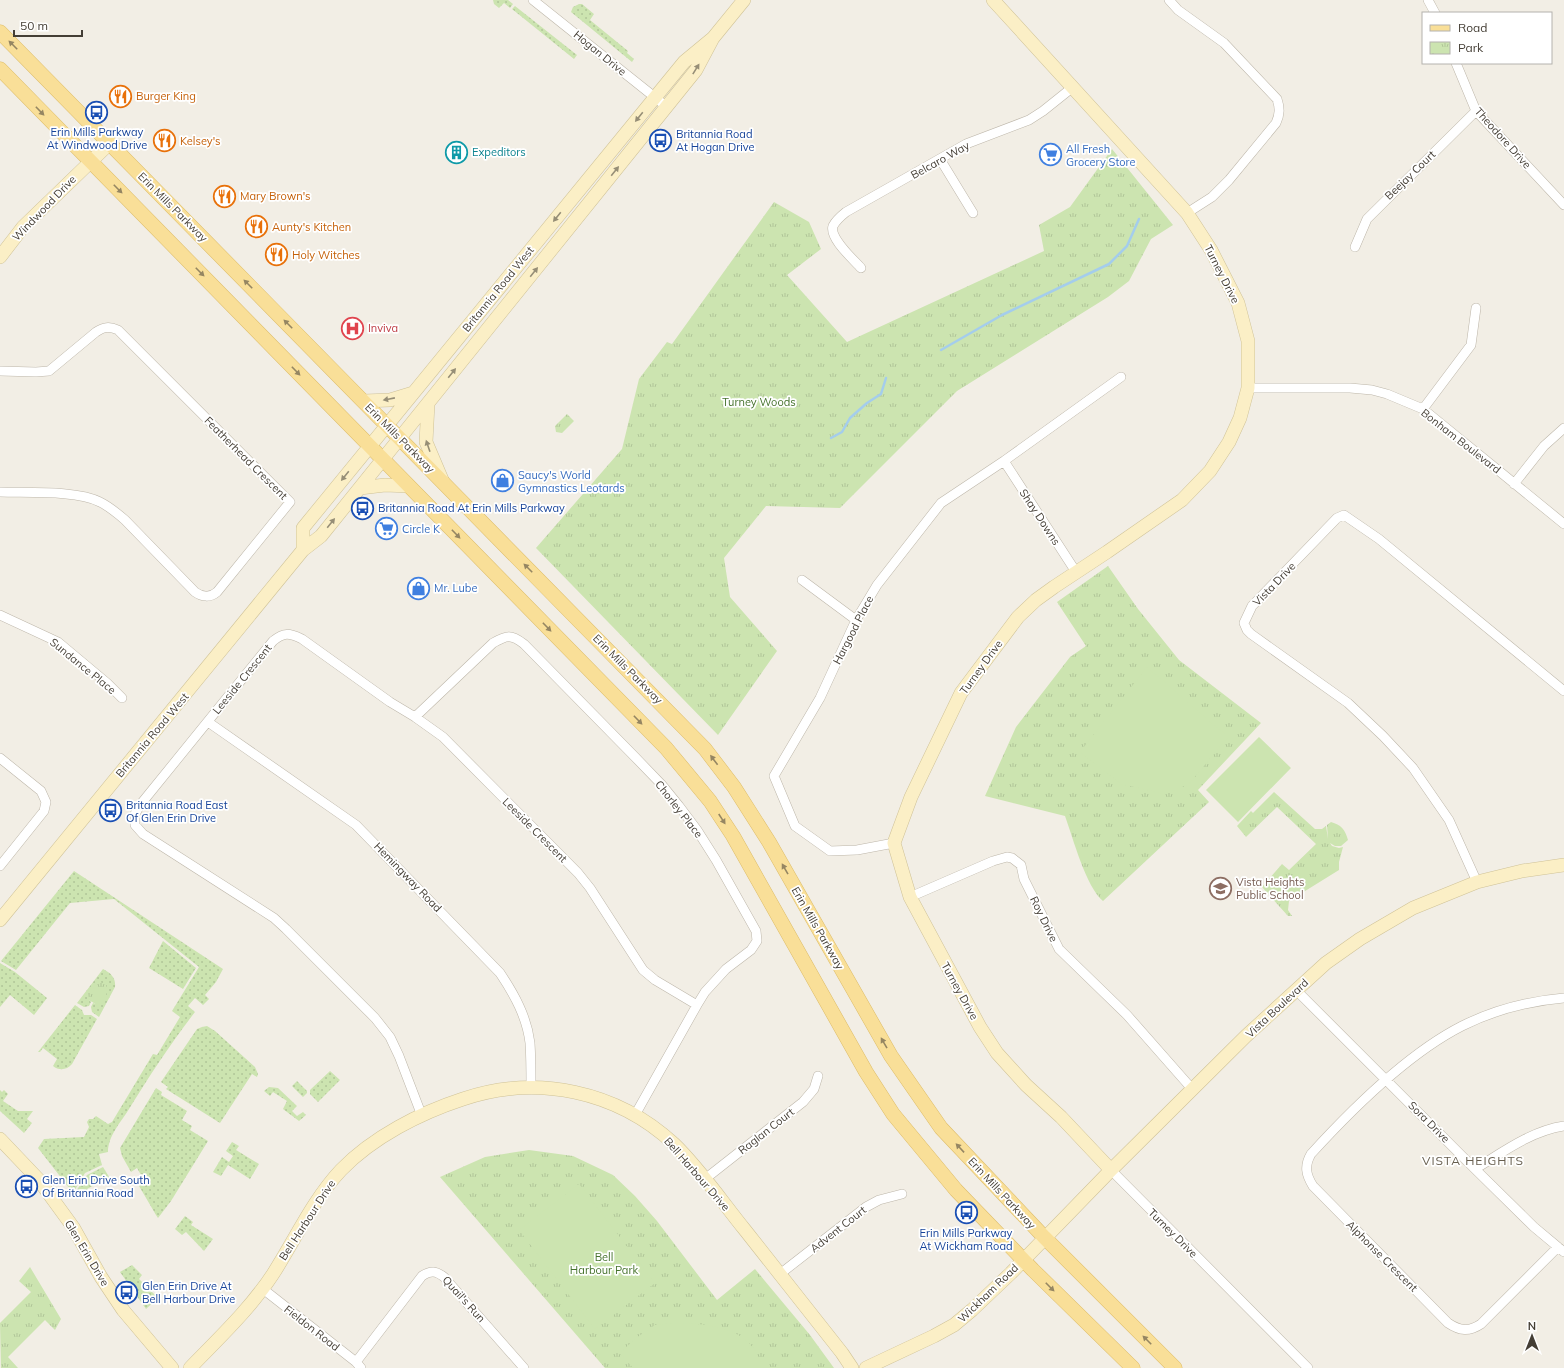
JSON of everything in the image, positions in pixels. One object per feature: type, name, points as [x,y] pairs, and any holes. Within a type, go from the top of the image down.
[{"type":"main road","name":"Erin Mills Parkway","points":[[0,32],[705,749],[734,786],[769,842],[891,1056],[940,1128],[1044,1237],[1175,1368]]},
{"type":"main road","points":[[0,69],[666,748],[710,801],[733,836],[866,1072],[893,1114],[956,1190],[1133,1368]]},
{"type":"street","name":"Hogan Drive","points":[[532,0],[667,107]]},
{"type":"street","name":"Britannia Road West","points":[[303,550],[303,528],[684,62],[713,38],[744,0]]},
{"type":"street","name":"Turney Drive","points":[[993,0],[1187,213],[1211,250],[1238,303],[1248,341],[1248,388],[1240,418],[1229,442],[1206,475],[1182,500],[1036,600],[1018,617],[961,693],[911,797],[894,843],[910,897],[980,1027],[997,1053],[1026,1085],[1061,1117],[1111,1170],[1308,1368]]},
{"type":"street","points":[[1169,0],[1178,10],[1224,43],[1277,99],[1280,106],[1276,123],[1229,180],[1212,197],[1187,213]]},
{"type":"street","points":[[1428,0],[1434,12]]},
{"type":"street","name":"Britannia Road West","points":[[0,920],[77,824],[146,744],[303,550],[321,536],[428,404],[696,70],[713,38]]},
{"type":"street","name":"Theodore Drive","points":[[1456,64],[1476,111],[1564,205]]},
{"type":"street","name":"Belcaro Way","points":[[861,268],[836,240],[833,234],[833,227],[837,220],[846,212],[966,144],[1029,120],[1043,111],[1073,87]]},
{"type":"street","name":"Beejay Court","points":[[1355,247],[1366,219],[1476,111]]},
{"type":"street","name":"Windwood Drive","points":[[0,257],[23,227],[110,143]]},
{"type":"street","points":[[940,159],[973,213]]},
{"type":"street","points":[[1423,409],[1471,345],[1476,308]]},
{"type":"street","name":"Featherhead Crescent","points":[[0,371],[49,371],[96,332],[103,328],[110,327],[118,330],[290,502],[217,592],[214,595],[206,596],[195,592],[125,520],[113,509],[99,501],[84,496],[68,494],[0,492]]},
{"type":"street","name":"Hargood Place","points":[[894,843],[857,850],[830,851],[795,826],[774,776],[820,698],[856,620],[877,585],[940,503],[1004,461],[1121,377]]},
{"type":"street","name":"Bonham Boulevard","points":[[1248,388],[1350,388],[1372,390],[1387,394],[1423,409],[1564,524]]},
{"type":"street","points":[[364,401],[390,400],[413,393]]},
{"type":"street","points":[[428,404],[426,442],[443,482]]},
{"type":"street","points":[[1514,484],[1544,446],[1564,428]]},
{"type":"street","name":"Shay Downs","points":[[1004,461],[1076,572]]},
{"type":"street","points":[[360,488],[384,485],[409,486]]},
{"type":"street","name":"Vista Drive","points":[[1477,882],[1449,820],[1413,768],[1383,736],[1348,703],[1251,634],[1247,630],[1244,623],[1247,615],[1252,606],[1337,518],[1344,515],[1379,539],[1564,691]]},
{"type":"street","points":[[802,580],[856,620]]},
{"type":"street","name":"Sundance Place","points":[[0,615],[58,642],[107,682],[122,698]]},
{"type":"street","name":"Leeside Crescent","points":[[422,1116],[399,1056],[390,1037],[369,1013],[274,918],[143,834],[135,824],[135,814],[140,805],[273,641],[281,635],[291,634],[302,639],[447,741],[578,873],[590,888],[643,970],[655,980],[697,1005]]},
{"type":"street","name":"Chorley Place","points":[[415,718],[493,643],[504,637],[515,637],[524,644],[662,785],[697,830],[716,860],[756,931],[757,941],[751,950],[713,981],[697,1005],[635,1115]]},
{"type":"street","name":"Hemingway Road","points":[[208,722],[356,825],[500,973],[513,993],[524,1018],[530,1042],[531,1087]]},
{"type":"street","points":[[0,758],[41,791],[46,802],[44,811],[0,866]]},
{"type":"street","name":"Roy Drive","points":[[910,897],[993,861],[1007,857],[1012,858],[1020,865],[1024,879],[1059,949],[1127,1015],[1193,1090]]},
{"type":"street","name":"Vista Boulevard","points":[[1044,1237],[1246,1036],[1326,963],[1386,923],[1414,908],[1477,882],[1522,871],[1564,865]]},
{"type":"street","name":"Sora Drive","points":[[1296,990],[1534,1227],[1561,1250]]},
{"type":"street","points":[[1387,1079],[1428,1046],[1461,1027],[1489,1014],[1545,999],[1564,998]]},
{"type":"street","name":"Raglan Court","points":[[704,1179],[803,1102],[814,1089],[818,1076]]},
{"type":"street","name":"Alphonse Crescent","points":[[1387,1079],[1311,1154],[1307,1160],[1307,1177],[1313,1186],[1448,1323],[1455,1328],[1463,1330],[1470,1330],[1481,1324],[1561,1250]]},
{"type":"street","name":"Bell Harbour Drive","points":[[190,1368],[263,1289],[326,1187],[362,1150],[382,1136],[451,1103],[477,1094],[503,1089],[531,1087],[557,1088],[601,1099],[648,1122],[677,1146],[780,1274],[852,1368]]},
{"type":"street","points":[[1475,1169],[1516,1144],[1536,1134],[1564,1126]]},
{"type":"street","name":"Glen Erin Drive","points":[[0,1139],[42,1184],[72,1227],[101,1277],[117,1301],[172,1368]]},
{"type":"street","name":"Advent Court","points":[[780,1274],[866,1207],[879,1200],[902,1194]]},
{"type":"street","name":"Wickham Road","points":[[866,1368],[954,1325],[972,1310],[1044,1237]]},
{"type":"street","name":"Quail's Run","points":[[359,1365],[422,1276],[429,1271],[437,1272],[444,1276],[524,1368]]},
{"type":"street","name":"Fieldon Road","points":[[263,1289],[359,1365]]},
{"type":"green space","points":[[493,0],[508,0],[513,4],[510,8],[504,3],[499,8],[494,4]]},
{"type":"green space","points":[[582,4],[594,14],[590,20],[628,51],[627,53],[634,59],[632,62],[571,12],[573,7]]},
{"type":"green space","points":[[515,6],[577,55],[574,59],[512,9]]},
{"type":"green space","name":"Turney Woods","points":[[1112,149],[1173,225],[1151,239],[1129,281],[1108,297],[957,391],[840,508],[766,506],[724,558],[730,597],[777,651],[718,735],[536,548],[622,449],[639,379],[667,342],[672,344],[774,202],[809,222],[821,249],[787,275],[847,342],[1044,251],[1039,225],[1070,207]]},
{"type":"green space","points":[[567,414],[574,421],[562,433],[556,432],[555,426]]},
{"type":"green space","points":[[1108,566],[1138,609],[1179,660],[1261,723],[1198,790],[1209,802],[1103,901],[1091,885],[1086,874],[1065,816],[985,796],[1016,727],[1070,657],[1086,646],[1057,602]]},
{"type":"green space","points":[[1147,667],[1228,737],[1189,784],[1165,794],[1121,784],[1080,752]]},
{"type":"green space","points":[[1259,737],[1291,768],[1238,822],[1206,790]]},
{"type":"green space","points":[[1274,792],[1315,829],[1322,829],[1326,826],[1328,839],[1327,825],[1331,822],[1342,828],[1348,840],[1341,846],[1335,846],[1330,843],[1332,846],[1339,848],[1343,847],[1339,862],[1339,870],[1289,901],[1288,910],[1292,916],[1288,916],[1262,887],[1282,864],[1289,870],[1316,844],[1277,807],[1246,837],[1237,826],[1251,811],[1253,813]]},
{"type":"green space","points":[[74,871],[223,969],[216,982],[205,995],[209,999],[203,1005],[195,998],[188,1006],[195,1012],[161,1059],[116,1129],[110,1140],[108,1152],[99,1154],[102,1165],[85,1173],[73,1193],[38,1148],[44,1139],[84,1137],[89,1127],[87,1122],[89,1119],[93,1119],[96,1116],[108,1124],[112,1122],[153,1054],[157,1055],[180,1017],[172,1011],[199,967],[114,899],[70,903],[16,970],[1,961]]},
{"type":"green space","points":[[163,941],[196,968],[183,989],[149,968]]},
{"type":"green space","points":[[0,963],[15,972],[47,998],[34,1015],[10,995],[0,1007]]},
{"type":"green space","points":[[103,969],[112,976],[115,981],[115,987],[99,1017],[92,1012],[91,1007],[93,1003],[96,1004],[89,1000],[91,1002],[89,1006],[84,1007],[77,1003]]},
{"type":"green space","points":[[100,982],[106,985],[107,991],[105,997],[96,1004],[89,1000],[88,993],[95,984]]},
{"type":"green space","points":[[75,1005],[82,1010],[84,1015],[91,1015],[97,1019],[72,1064],[65,1069],[58,1069],[53,1066],[57,1059],[43,1048],[40,1052],[38,1052]]},
{"type":"green space","points":[[207,1026],[215,1031],[255,1067],[258,1074],[257,1077],[252,1074],[220,1123],[166,1089],[168,1087],[161,1082],[197,1029]]},
{"type":"green space","points":[[330,1071],[340,1080],[318,1102],[310,1094],[310,1090]]},
{"type":"green space","points":[[297,1081],[307,1091],[303,1097],[292,1086]]},
{"type":"green space","points":[[269,1087],[278,1088],[297,1106],[292,1111],[297,1116],[303,1112],[306,1115],[299,1121],[283,1109],[287,1101],[273,1092],[270,1096],[264,1091]]},
{"type":"green space","points":[[156,1088],[162,1092],[161,1095],[187,1111],[182,1120],[192,1126],[190,1130],[208,1141],[171,1201],[158,1218],[139,1186],[145,1182],[137,1168],[131,1172],[122,1156],[120,1148]]},
{"type":"green space","points":[[0,1090],[2,1092],[4,1090],[8,1094],[3,1101],[18,1111],[33,1111],[27,1119],[32,1123],[24,1133],[0,1111]]},
{"type":"green space","points":[[232,1142],[239,1146],[236,1150],[259,1164],[250,1179],[228,1165],[221,1176],[213,1172],[222,1157],[229,1162],[233,1156],[226,1151]]},
{"type":"green space","name":"Bell Harbour Park","points":[[529,1150],[573,1156],[613,1175],[635,1196],[657,1221],[717,1300],[755,1269],[810,1335],[834,1368],[605,1368],[440,1177],[485,1157]]},
{"type":"green space","points":[[103,1167],[111,1180],[102,1184],[100,1182],[87,1189],[88,1191],[77,1198],[74,1194],[87,1175]]},
{"type":"green space","points":[[579,1184],[655,1283],[595,1329],[519,1230]]},
{"type":"green space","points":[[185,1216],[193,1222],[191,1225],[213,1239],[204,1251],[186,1232],[182,1235],[175,1229]]},
{"type":"green space","points":[[132,1265],[142,1275],[139,1279],[158,1298],[146,1309],[120,1272]]},
{"type":"green space","points":[[30,1267],[61,1319],[55,1330],[45,1320],[8,1357],[18,1368],[1,1368],[0,1323],[31,1292],[19,1281]]},
{"type":"green space","points":[[672,1323],[713,1326],[739,1335],[749,1343],[757,1354],[762,1368],[633,1368],[620,1353],[636,1338],[655,1325]]},
{"type":"waterway","points":[[941,350],[1002,315],[1109,264],[1127,246],[1139,219]]},
{"type":"waterway","points":[[831,438],[842,432],[850,418],[867,403],[881,394],[886,378]]},
{"type":"place","name":"Burger King","points":[[120,96]]},
{"type":"place","name":"Erin Mills Parkway At Windwood Drive","points":[[97,112]]},
{"type":"place","name":"Britannia Road At Hogan Drive","points":[[660,140]]},
{"type":"place","name":"Kelsey's","points":[[165,141]]},
{"type":"place","name":"Expeditors","points":[[457,152]]},
{"type":"place","name":"All Fresh Grocery Store","points":[[1050,155]]},
{"type":"place","name":"Mary Brown's","points":[[225,196]]},
{"type":"place","name":"Aunty's Kitchen","points":[[256,227]]},
{"type":"place","name":"Holy Witches","points":[[276,255]]},
{"type":"place","name":"Inviva","points":[[352,328]]},
{"type":"place","name":"Saucy's World Gymnastics Leotards","points":[[502,481]]},
{"type":"place","name":"Britannia Road At Erin Mills Parkway","points":[[362,508]]},
{"type":"place","name":"Circle K","points":[[387,529]]},
{"type":"place","name":"Mr. Lube","points":[[419,588]]},
{"type":"place","name":"Britannia Road East Of Glen Erin Drive","points":[[111,811]]},
{"type":"place","name":"Vista Heights Public School","points":[[1221,888]]},
{"type":"place","name":"Glen Erin Drive South Of Britannia Road","points":[[26,1186]]},
{"type":"place","name":"Erin Mills Parkway At Wickham Road","points":[[966,1213]]},
{"type":"place","name":"Glen Erin Drive At Bell Harbour Drive","points":[[127,1292]]},
{"type":"district","name":"VISTA HEIGHTS","points":[[1473,1160]]}]
